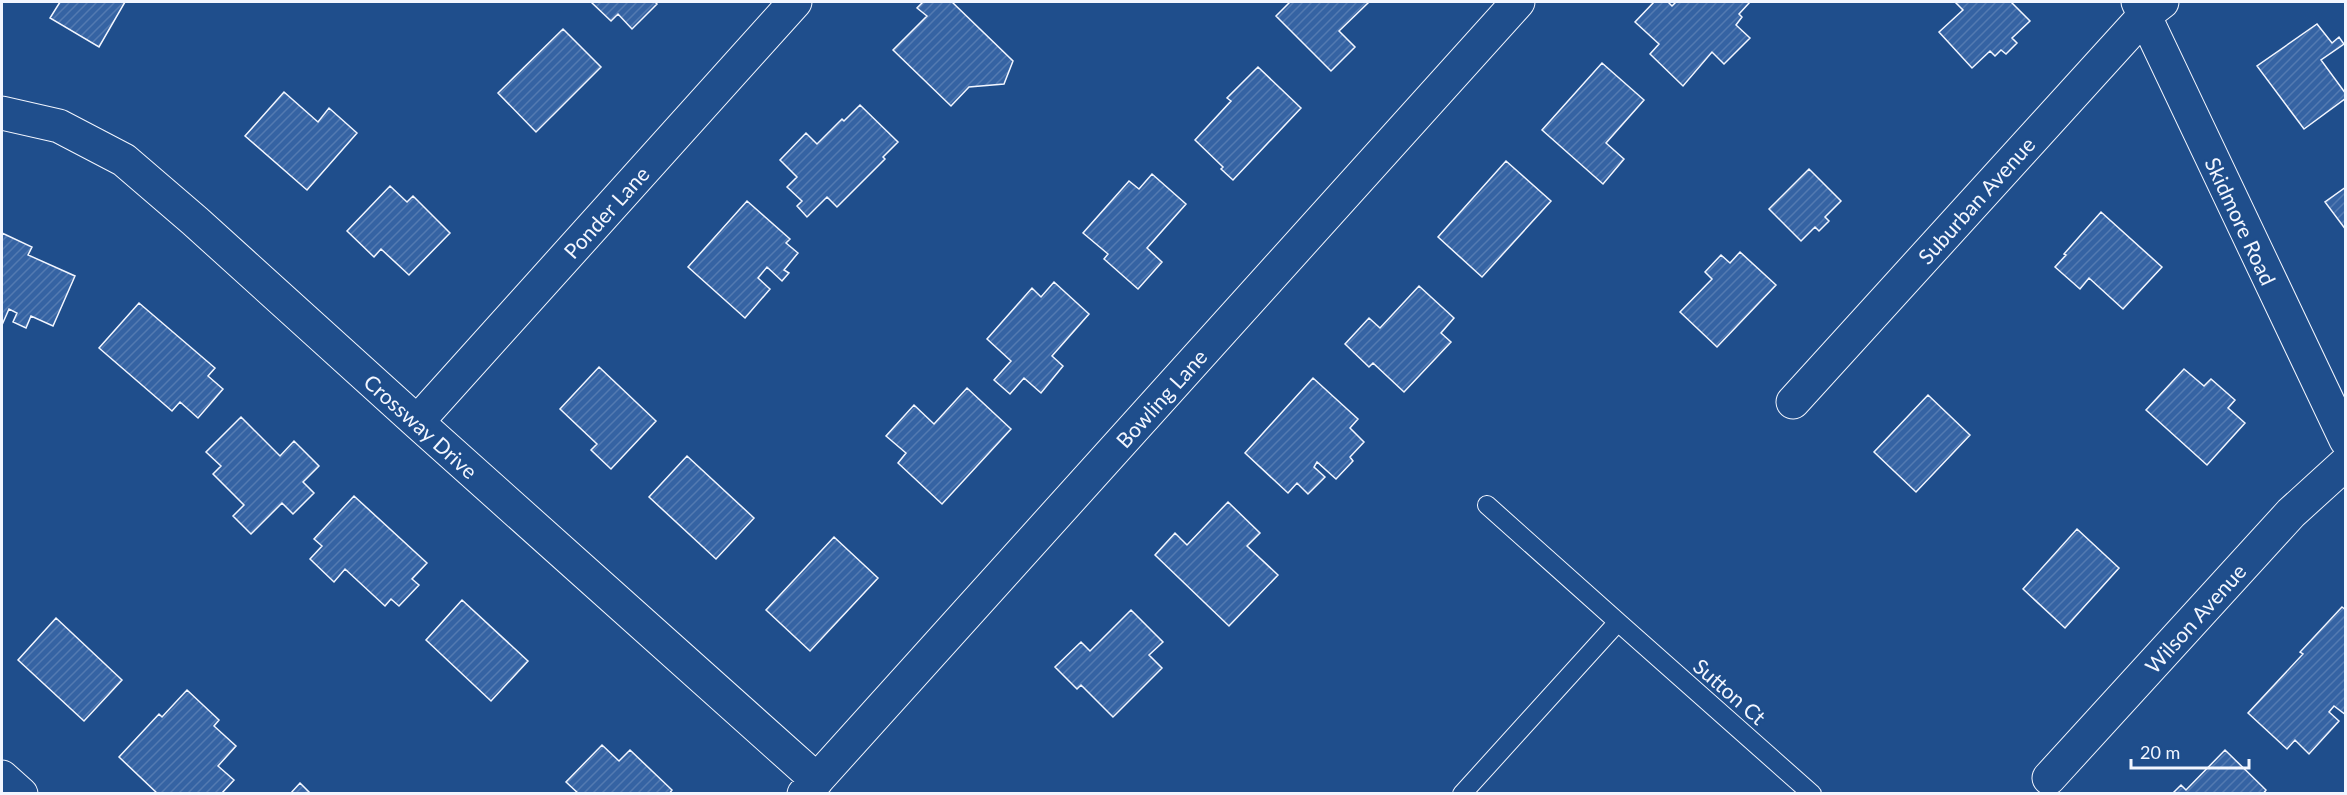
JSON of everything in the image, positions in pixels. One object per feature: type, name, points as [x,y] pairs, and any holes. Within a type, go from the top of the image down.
[{"type":"street","name":"Ponder Lane","points":[[417,422],[795,2]]},
{"type":"street","name":"Bowling Lane","points":[[811,787],[1518,2]]},
{"type":"street","name":"Suburban Avenue","points":[[1794,402],[2148,6]]},
{"type":"street","name":"Skidmore Road","points":[[2148,6],[2346,440]]},
{"type":"street","name":"Crossway Drive","points":[[2,113],[59,126],[124,160],[195,221],[417,422],[811,787]]},
{"type":"street","name":"Wilson Avenue","points":[[2049,778],[2291,513],[2346,463]]},
{"type":"street","points":[[2,777],[21,794]]},
{"type":"lane","name":"Sutton Ct","points":[[1486,505],[1812,794]]},
{"type":"lane","points":[[1462,794],[1618,622]]},
{"type":"building","points":[[60,2],[125,2],[99,47],[50,18]]},
{"type":"building","points":[[591,2],[655,2],[657,4],[632,29],[618,14],[611,21]]},
{"type":"building","points":[[923,2],[952,2],[1013,61],[1004,84],[969,87],[951,106],[893,50],[927,16],[917,8]]},
{"type":"building","points":[[1290,2],[1369,2],[1339,31],[1355,47],[1331,71],[1276,16]]},
{"type":"building","points":[[1654,2],[1668,2],[1672,6],[1676,2],[1750,2],[1739,14],[1742,17],[1736,25],[1750,38],[1724,64],[1712,52],[1683,86],[1650,54],[1659,44],[1635,22]]},
{"type":"building","points":[[1955,2],[2011,2],[2030,21],[2012,38],[2017,43],[2006,54],[2001,50],[1995,56],[1990,51],[1972,68],[1939,32],[1963,10]]},
{"type":"building","points":[[2317,24],[2332,43],[2339,37],[2344,44],[2321,60],[2346,94],[2346,98],[2304,129],[2257,66]]},
{"type":"building","points":[[563,29],[601,67],[536,132],[498,93]]},
{"type":"building","points":[[1602,63],[1644,100],[1606,143],[1624,159],[1603,184],[1542,130]]},
{"type":"building","points":[[1258,67],[1301,108],[1233,180],[1195,140],[1231,101],[1227,98]]},
{"type":"building","points":[[284,92],[318,122],[329,108],[357,133],[307,190],[245,136]]},
{"type":"building","points":[[860,105],[898,142],[883,157],[885,159],[837,207],[827,197],[807,217],[797,206],[802,201],[787,187],[797,177],[780,160],[806,133],[817,144]]},
{"type":"building","points":[[1506,161],[1551,201],[1482,277],[1438,237]]},
{"type":"building","points":[[1809,169],[1841,201],[1825,217],[1829,221],[1819,231],[1815,227],[1801,241],[1769,209]]},
{"type":"building","points":[[1152,174],[1186,204],[1147,248],[1162,262],[1138,289],[1104,259],[1108,254],[1083,233],[1129,181],[1139,189]]},
{"type":"building","points":[[390,186],[407,202],[413,196],[450,233],[409,275],[381,249],[374,257],[347,231]]},
{"type":"building","points":[[2346,187],[2346,230],[2325,202]]},
{"type":"building","points":[[747,201],[790,239],[786,243],[798,253],[784,270],[789,273],[782,281],[767,267],[758,278],[770,289],[745,318],[688,267]]},
{"type":"building","points":[[2101,212],[2162,267],[2123,309],[2089,278],[2080,289],[2055,267]]},
{"type":"building","points":[[2,233],[32,247],[28,255],[75,276],[53,326],[31,316],[26,328],[13,322],[17,313],[9,309],[2,325]]},
{"type":"building","points":[[1740,252],[1776,285],[1717,347],[1680,312],[1712,279],[1705,272],[1721,255],[1730,263]]},
{"type":"building","points":[[1054,282],[1089,314],[1052,356],[1063,366],[1041,393],[1024,378],[1010,394],[994,380],[1011,361],[987,339],[1032,288],[1041,297]]},
{"type":"building","points":[[1419,286],[1454,318],[1441,333],[1451,342],[1404,392],[1373,363],[1369,367],[1345,344],[1369,318],[1380,328]]},
{"type":"building","points":[[139,303],[215,368],[208,376],[223,389],[198,418],[180,402],[172,411],[99,348]]},
{"type":"building","points":[[599,367],[656,421],[611,469],[591,450],[597,444],[560,409]]},
{"type":"building","points":[[2184,369],[2204,386],[2211,379],[2235,400],[2228,408],[2245,423],[2207,465],[2146,410]]},
{"type":"building","points":[[1313,378],[1358,419],[1350,428],[1364,442],[1350,457],[1353,461],[1336,479],[1317,462],[1314,467],[1325,477],[1308,494],[1297,483],[1288,493],[1245,453]]},
{"type":"building","points":[[967,388],[1011,429],[942,504],[898,463],[906,453],[886,436],[914,405],[934,424]]},
{"type":"building","points":[[1928,395],[1970,435],[1916,492],[1874,452]]},
{"type":"building","points":[[241,417],[280,456],[294,441],[319,466],[303,482],[314,493],[293,514],[282,503],[251,534],[233,516],[244,505],[213,474],[221,466],[206,452]]},
{"type":"building","points":[[687,456],[754,518],[716,559],[649,497]]},
{"type":"building","points":[[354,496],[427,563],[412,579],[419,585],[399,606],[391,599],[385,606],[345,569],[334,582],[310,559],[322,546],[314,539]]},
{"type":"building","points":[[1228,502],[1260,533],[1247,546],[1278,575],[1229,626],[1155,555],[1175,533],[1187,545]]},
{"type":"building","points":[[2077,529],[2119,568],[2065,628],[2023,589]]},
{"type":"building","points":[[834,537],[878,578],[810,651],[766,610]]},
{"type":"building","points":[[462,600],[528,661],[491,701],[426,640]]},
{"type":"building","points":[[2342,607],[2346,610],[2346,715],[2334,706],[2329,712],[2339,721],[2309,754],[2295,740],[2287,749],[2248,713],[2303,654],[2300,652]]},
{"type":"building","points":[[1131,610],[1163,642],[1149,655],[1162,668],[1113,717],[1081,685],[1077,689],[1055,667],[1081,642],[1090,651]]},
{"type":"building","points":[[56,618],[122,680],[84,721],[18,660]]},
{"type":"building","points":[[187,690],[219,720],[214,726],[236,746],[218,766],[234,780],[221,794],[158,794],[119,757],[159,714],[162,717]]},
{"type":"building","points":[[602,745],[619,761],[630,750],[672,790],[669,794],[579,794],[566,782]]},
{"type":"building","points":[[2225,750],[2266,790],[2263,794],[2172,794],[2181,785],[2186,790]]},
{"type":"building","points":[[300,783],[311,794],[290,794]]}]
